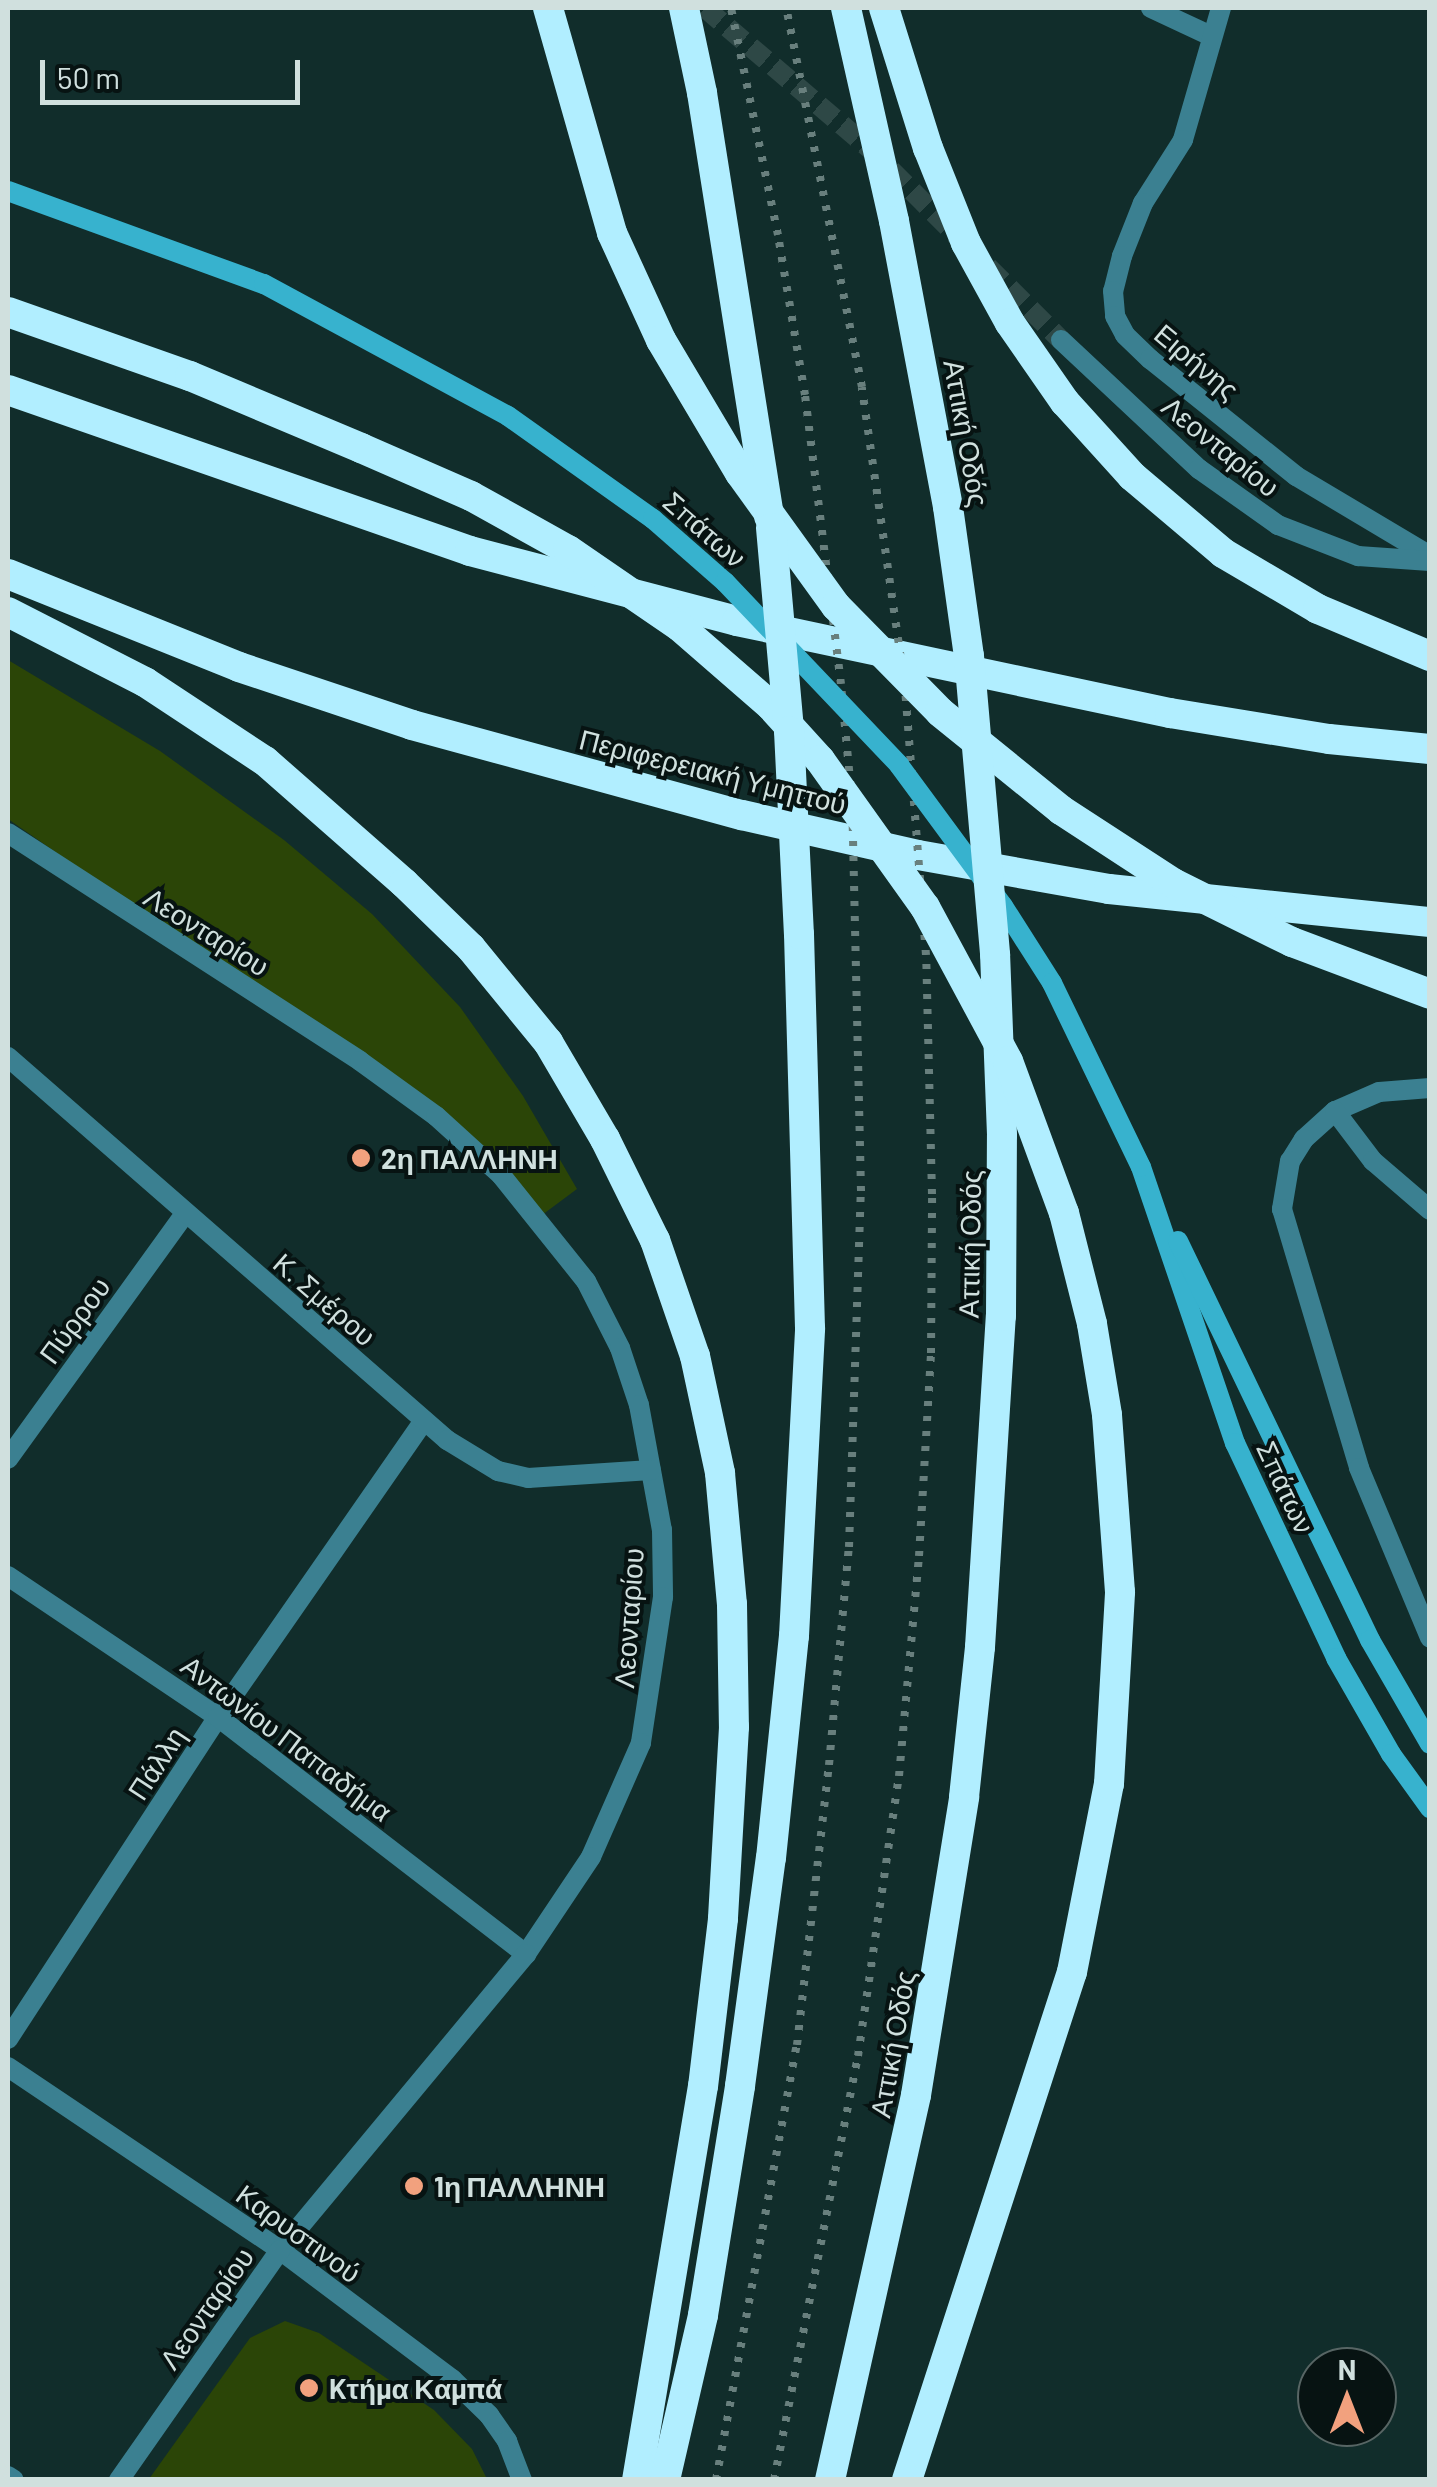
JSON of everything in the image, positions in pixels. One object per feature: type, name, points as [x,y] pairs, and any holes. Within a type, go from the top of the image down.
[{"type":"highway","points":[[548,8],[612,233],[661,340],[740,473],[836,606],[940,712],[1062,810],[1172,882],[1292,942],[1430,994]]},
{"type":"highway","points":[[665,2480],[703,2314],[771,1858],[794,1636],[810,1328],[799,934],[789,730],[771,528],[702,94],[684,8]]},
{"type":"highway","name":"Αττική Οδός","points":[[830,2480],[916,2095],[958,1834],[980,1647],[1002,1316],[1002,1135],[995,955],[972,674],[948,507],[894,221],[846,8]]},
{"type":"highway","points":[[884,8],[928,148],[966,243],[1010,323],[1065,402],[1132,476],[1223,553],[1318,609],[1430,656]]},
{"type":"highway","points":[[8,312],[190,376],[471,496],[568,550],[679,626],[771,706],[820,760],[925,908],[1008,1061],[1064,1213],[1092,1324],[1107,1415],[1120,1592],[1108,1784],[1072,1972],[907,2480]]},
{"type":"highway","points":[[8,390],[470,551],[737,621],[1154,710],[1281,732],[1430,749]]},
{"type":"highway","name":"Περιφερειακή Υμηττού","points":[[8,574],[239,667],[412,725],[742,816],[918,856],[1109,890],[1430,922]]},
{"type":"highway","points":[[8,612],[144,682],[265,760],[471,948],[548,1042],[605,1139],[655,1240],[696,1356],[720,1473],[731,1585],[733,1746],[723,1918],[703,2086],[637,2480]]},
{"type":"main road","name":"Σπάτων","points":[[8,191],[264,284],[508,416],[653,519],[725,582],[898,765],[1003,906],[1052,982],[1370,1640],[1430,1744]]},
{"type":"main road","name":"Σπάτων","points":[[1142,1167],[1235,1443],[1336,1658],[1391,1754],[1430,1808]]},
{"type":"street","points":[[1151,8],[1210,36]]},
{"type":"street","name":"Ειρήνης","points":[[1221,8],[1183,140],[1143,203],[1115,279],[1113,303],[1118,325],[1150,359],[1296,476],[1430,558]]},
{"type":"street","name":"Λεονταρίου","points":[[1060,340],[1199,469],[1278,525],[1358,556],[1430,558]]},
{"type":"street","name":"Λεονταρίου","points":[[8,833],[360,1060],[436,1116],[501,1175],[586,1281],[620,1348],[639,1404],[662,1530],[663,1597],[642,1743],[591,1857],[526,1954],[280,2250],[119,2480]]},
{"type":"street","name":"Κ. Σμέρου","points":[[8,1058],[424,1421],[498,1471],[528,1478],[650,1470]]},
{"type":"street","points":[[1430,1088],[1379,1092],[1334,1111],[1304,1139],[1290,1160],[1282,1209],[1359,1468],[1430,1638]]},
{"type":"street","points":[[1334,1111],[1383,1171],[1430,1210]]},
{"type":"street","name":"Πύρρου","points":[[8,1459],[185,1214]]},
{"type":"street","name":"Πάλλη","points":[[8,2039],[218,1717],[424,1421]]},
{"type":"street","name":"Αντωνίου Παπαδήμα","points":[[8,1576],[218,1717],[526,1954]]},
{"type":"street","name":"Καρυστινού","points":[[8,2067],[280,2250],[452,2379],[489,2414],[507,2440],[522,2480]]},
{"type":"green space","points":[[8,660],[160,751],[284,840],[372,914],[460,1007],[523,1096],[577,1189],[542,1215],[486,1151],[8,819]]},
{"type":"green space","name":"Kτήμα Καμπά","points":[[285,2321],[319,2333],[434,2410],[472,2449],[487,2479],[149,2479],[250,2338]]},
{"type":"tunnel","points":[[705,8],[870,149],[957,236]]},
{"type":"tunnel","points":[[988,267],[1061,340]]},
{"type":"railway","points":[[716,2480],[797,2045],[829,1765],[849,1547],[861,1191],[852,801],[841,684],[805,395],[778,235],[731,8]]},
{"type":"railway","points":[[774,2480],[858,2056],[899,1776],[919,1556],[931,1353],[932,1194],[926,955],[905,687],[862,387],[786,8]]},
{"type":"place","name":"2η ΠΑΛΛΗΝΗ","points":[[361,1158]]},
{"type":"place","name":"1η ΠΑΛΛΗΝΗ","points":[[414,2186]]},
{"type":"place","name":"Kτήμα Καμπά","points":[[309,2388]]}]
